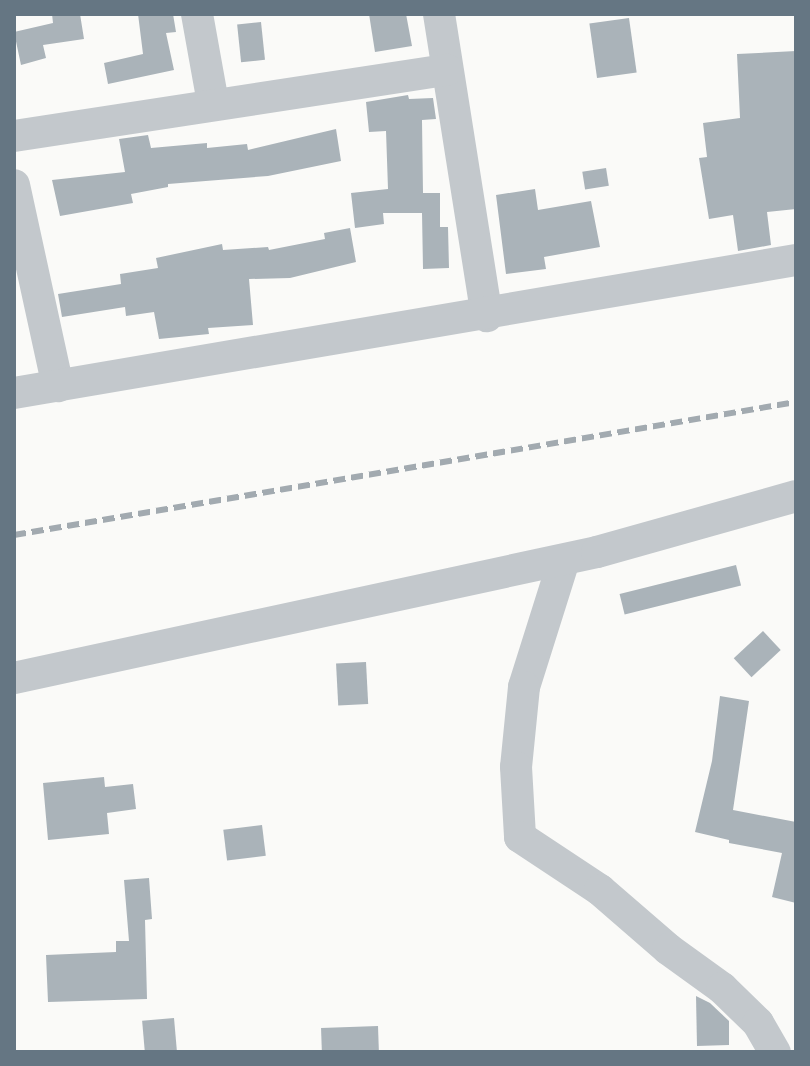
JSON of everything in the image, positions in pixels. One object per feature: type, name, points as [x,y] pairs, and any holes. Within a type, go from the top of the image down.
[{"type":"street","points":[[197,14],[213,103]]},
{"type":"street","points":[[439,14],[487,316]]},
{"type":"street","points":[[14,136],[213,103],[447,70]]},
{"type":"street","points":[[14,185],[58,386]]},
{"type":"street","points":[[14,393],[487,316],[796,260]]},
{"type":"street","points":[[14,678],[564,560],[796,496]]},
{"type":"street","points":[[564,560],[524,687],[516,767],[520,837],[600,890],[668,949],[722,988],[758,1023],[775,1052]]},
{"type":"building","points":[[52,14],[80,14],[84,39],[43,45],[46,58],[21,65],[14,32],[53,23]]},
{"type":"building","points":[[138,14],[173,14],[176,32],[166,33],[174,70],[108,84],[104,63],[143,54]]},
{"type":"building","points":[[369,14],[406,14],[412,46],[375,52]]},
{"type":"building","points":[[629,18],[637,72],[597,78],[589,24]]},
{"type":"building","points":[[261,22],[265,60],[241,62],[237,25]]},
{"type":"building","points":[[796,51],[796,209],[767,212],[771,245],[738,251],[733,215],[709,219],[699,158],[707,157],[703,123],[740,118],[737,54]]},
{"type":"building","points":[[408,95],[409,99],[433,98],[436,119],[422,120],[423,193],[440,193],[440,227],[448,227],[449,268],[423,269],[422,213],[383,213],[384,224],[355,228],[351,193],[388,189],[386,131],[369,132],[366,102]]},
{"type":"building","points":[[336,129],[341,161],[268,176],[168,184],[168,187],[131,194],[133,203],[60,216],[52,180],[125,172],[119,139],[148,135],[151,148],[207,143],[207,148],[247,144],[248,150]]},
{"type":"building","points":[[606,168],[609,186],[585,190],[582,172]]},
{"type":"building","points":[[535,189],[538,210],[591,201],[600,247],[544,257],[546,269],[506,274],[496,195]]},
{"type":"building","points":[[350,228],[356,262],[290,278],[249,279],[253,325],[208,328],[209,334],[159,339],[154,312],[126,316],[125,307],[62,317],[58,294],[121,284],[120,274],[158,268],[156,258],[222,244],[223,250],[268,247],[269,250],[325,239],[324,233]]},
{"type":"building","points":[[736,565],[741,585],[625,614],[620,594]]},
{"type":"building","points":[[763,631],[781,650],[751,677],[734,658]]},
{"type":"building","points":[[366,662],[368,704],[338,706],[336,664]]},
{"type":"building","points":[[720,696],[749,701],[733,810],[796,822],[796,903],[772,897],[782,853],[729,843],[729,840],[695,832],[712,761]]},
{"type":"building","points":[[104,777],[105,787],[133,784],[136,809],[107,813],[109,834],[48,840],[43,783]]},
{"type":"building","points":[[262,825],[266,856],[227,861],[223,830]]},
{"type":"building","points":[[149,878],[152,919],[145,920],[147,999],[48,1002],[46,955],[116,952],[116,941],[129,941],[124,880]]},
{"type":"building","points":[[696,996],[710,1003],[729,1021],[729,1045],[697,1046]]},
{"type":"building","points":[[174,1018],[177,1052],[145,1052],[142,1021]]},
{"type":"building","points":[[378,1026],[379,1052],[322,1052],[321,1028]]},
{"type":"railway","points":[[14,535],[796,402]]}]
